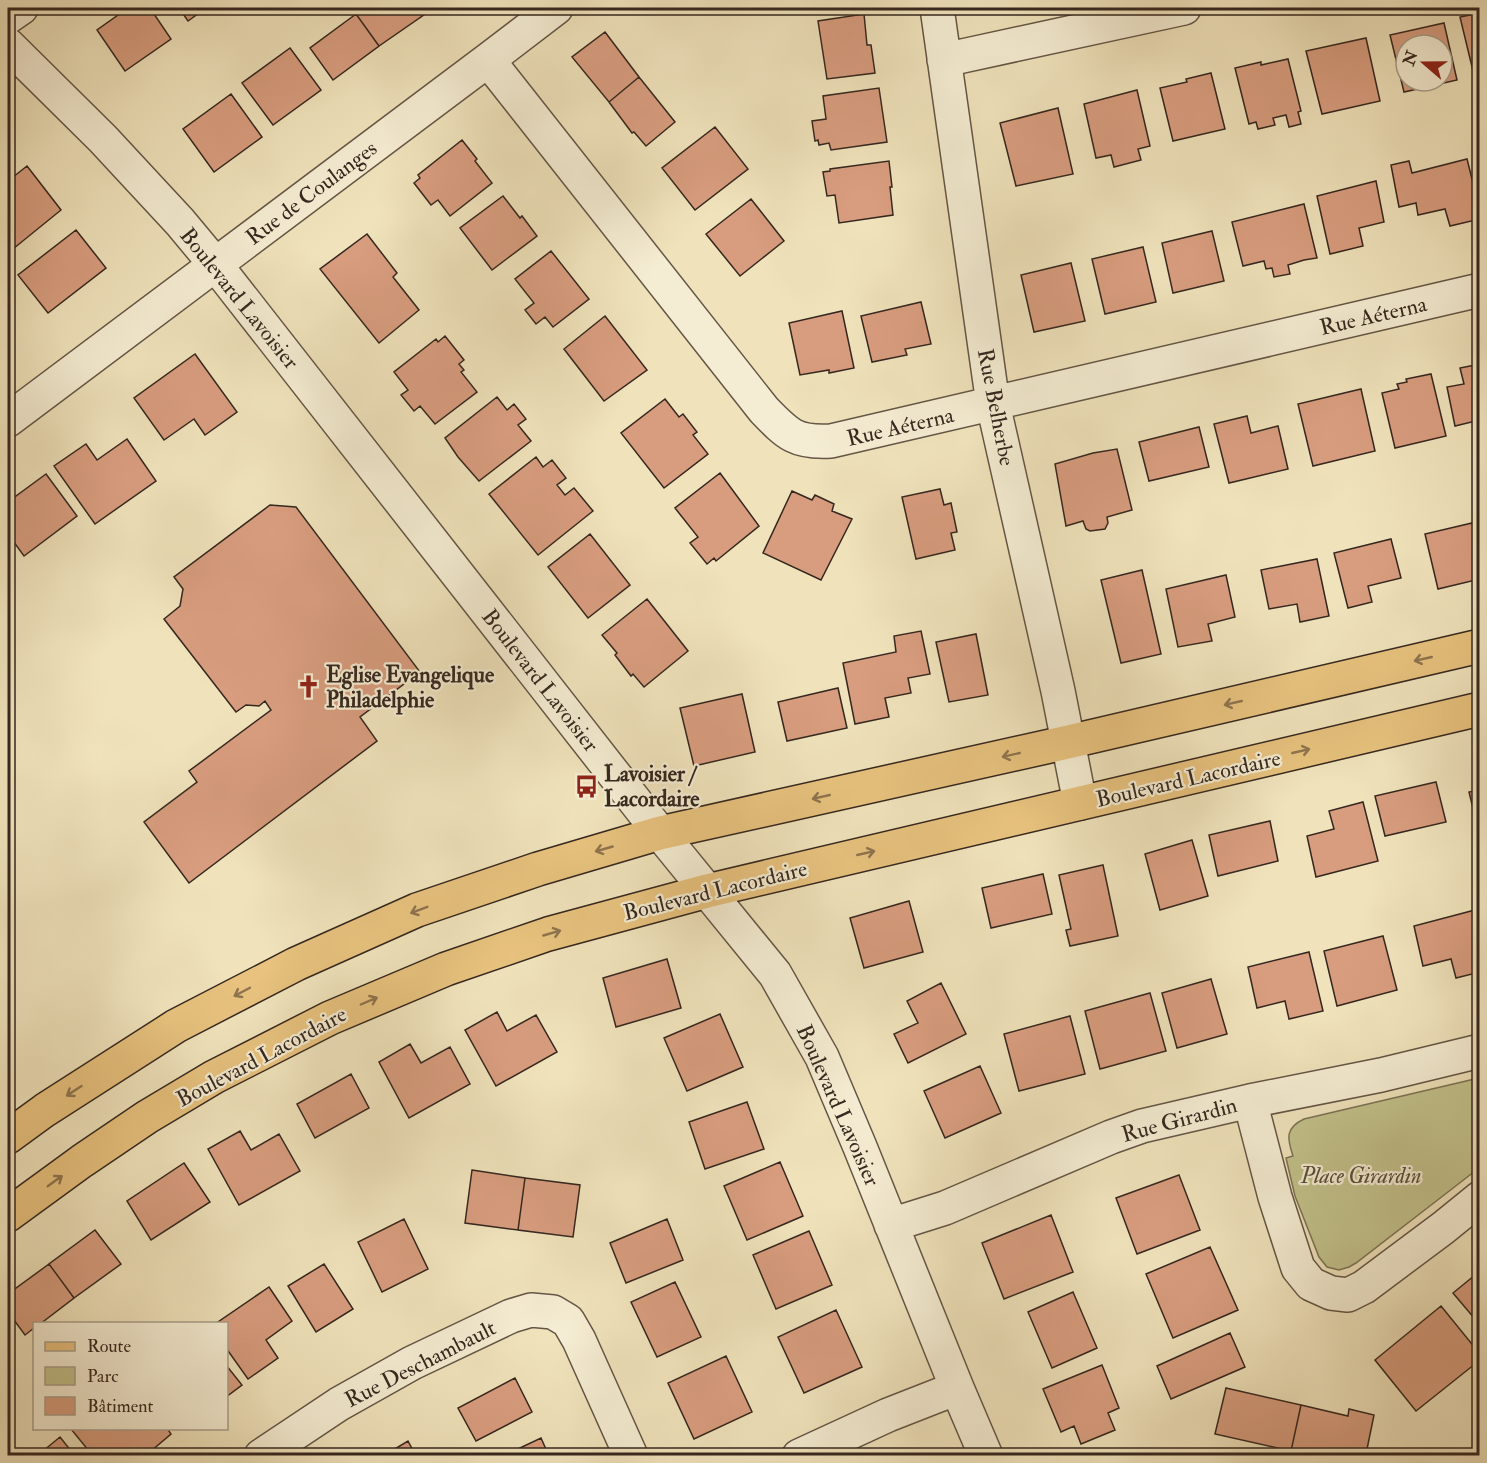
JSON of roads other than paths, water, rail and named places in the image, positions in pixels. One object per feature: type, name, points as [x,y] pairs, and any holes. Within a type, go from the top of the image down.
[{"type":"main road","points":[[8,1137],[45,1110],[176,1026],[296,964],[417,910],[538,869],[660,833],[1068,742],[1479,646]]},
{"type":"main road","name":"Boulevard Lacordaire","points":[[8,1215],[147,1117],[214,1077],[330,1018],[446,969],[536,938],[707,891],[1479,709]]},
{"type":"street","points":[[8,17],[21,8]]},
{"type":"street","name":"Rue de Coulanges","points":[[8,420],[556,8]]},
{"type":"street","name":"Rue Belherbe","points":[[937,8],[993,404],[1080,803]]},
{"type":"street","points":[[944,60],[1184,8]]},
{"type":"street","name":"Boulevard Lavoisier","points":[[8,45],[103,139],[180,222],[215,264],[660,833],[775,974],[822,1057],[986,1455]]},
{"type":"street","name":"Rue Aéterna","points":[[488,60],[764,410],[779,426],[795,437],[813,442],[831,441],[1479,290]]},
{"type":"street","name":"Rue Girardin","points":[[891,1224],[945,1208],[1142,1126],[1250,1101],[1381,1075],[1479,1051]]},
{"type":"street","points":[[1250,1101],[1275,1197],[1298,1268],[1311,1284],[1331,1293],[1347,1295],[1364,1287],[1479,1198]]},
{"type":"street","name":"Rue Deschambault","points":[[266,1454],[339,1404],[412,1363],[511,1316],[531,1310],[553,1312],[568,1321],[579,1340],[631,1455]]},
{"type":"street","points":[[799,1455],[888,1414],[957,1388]]},
{"type":"place","name":"Eglise Evangelique Philadelphie","points":[[308,687]]},
{"type":"place","name":"Lavoisier / Lacordaire","points":[[586,786]]},
{"type":"park label","name":"Place Girardin","points":[[1361,1175]]}]
